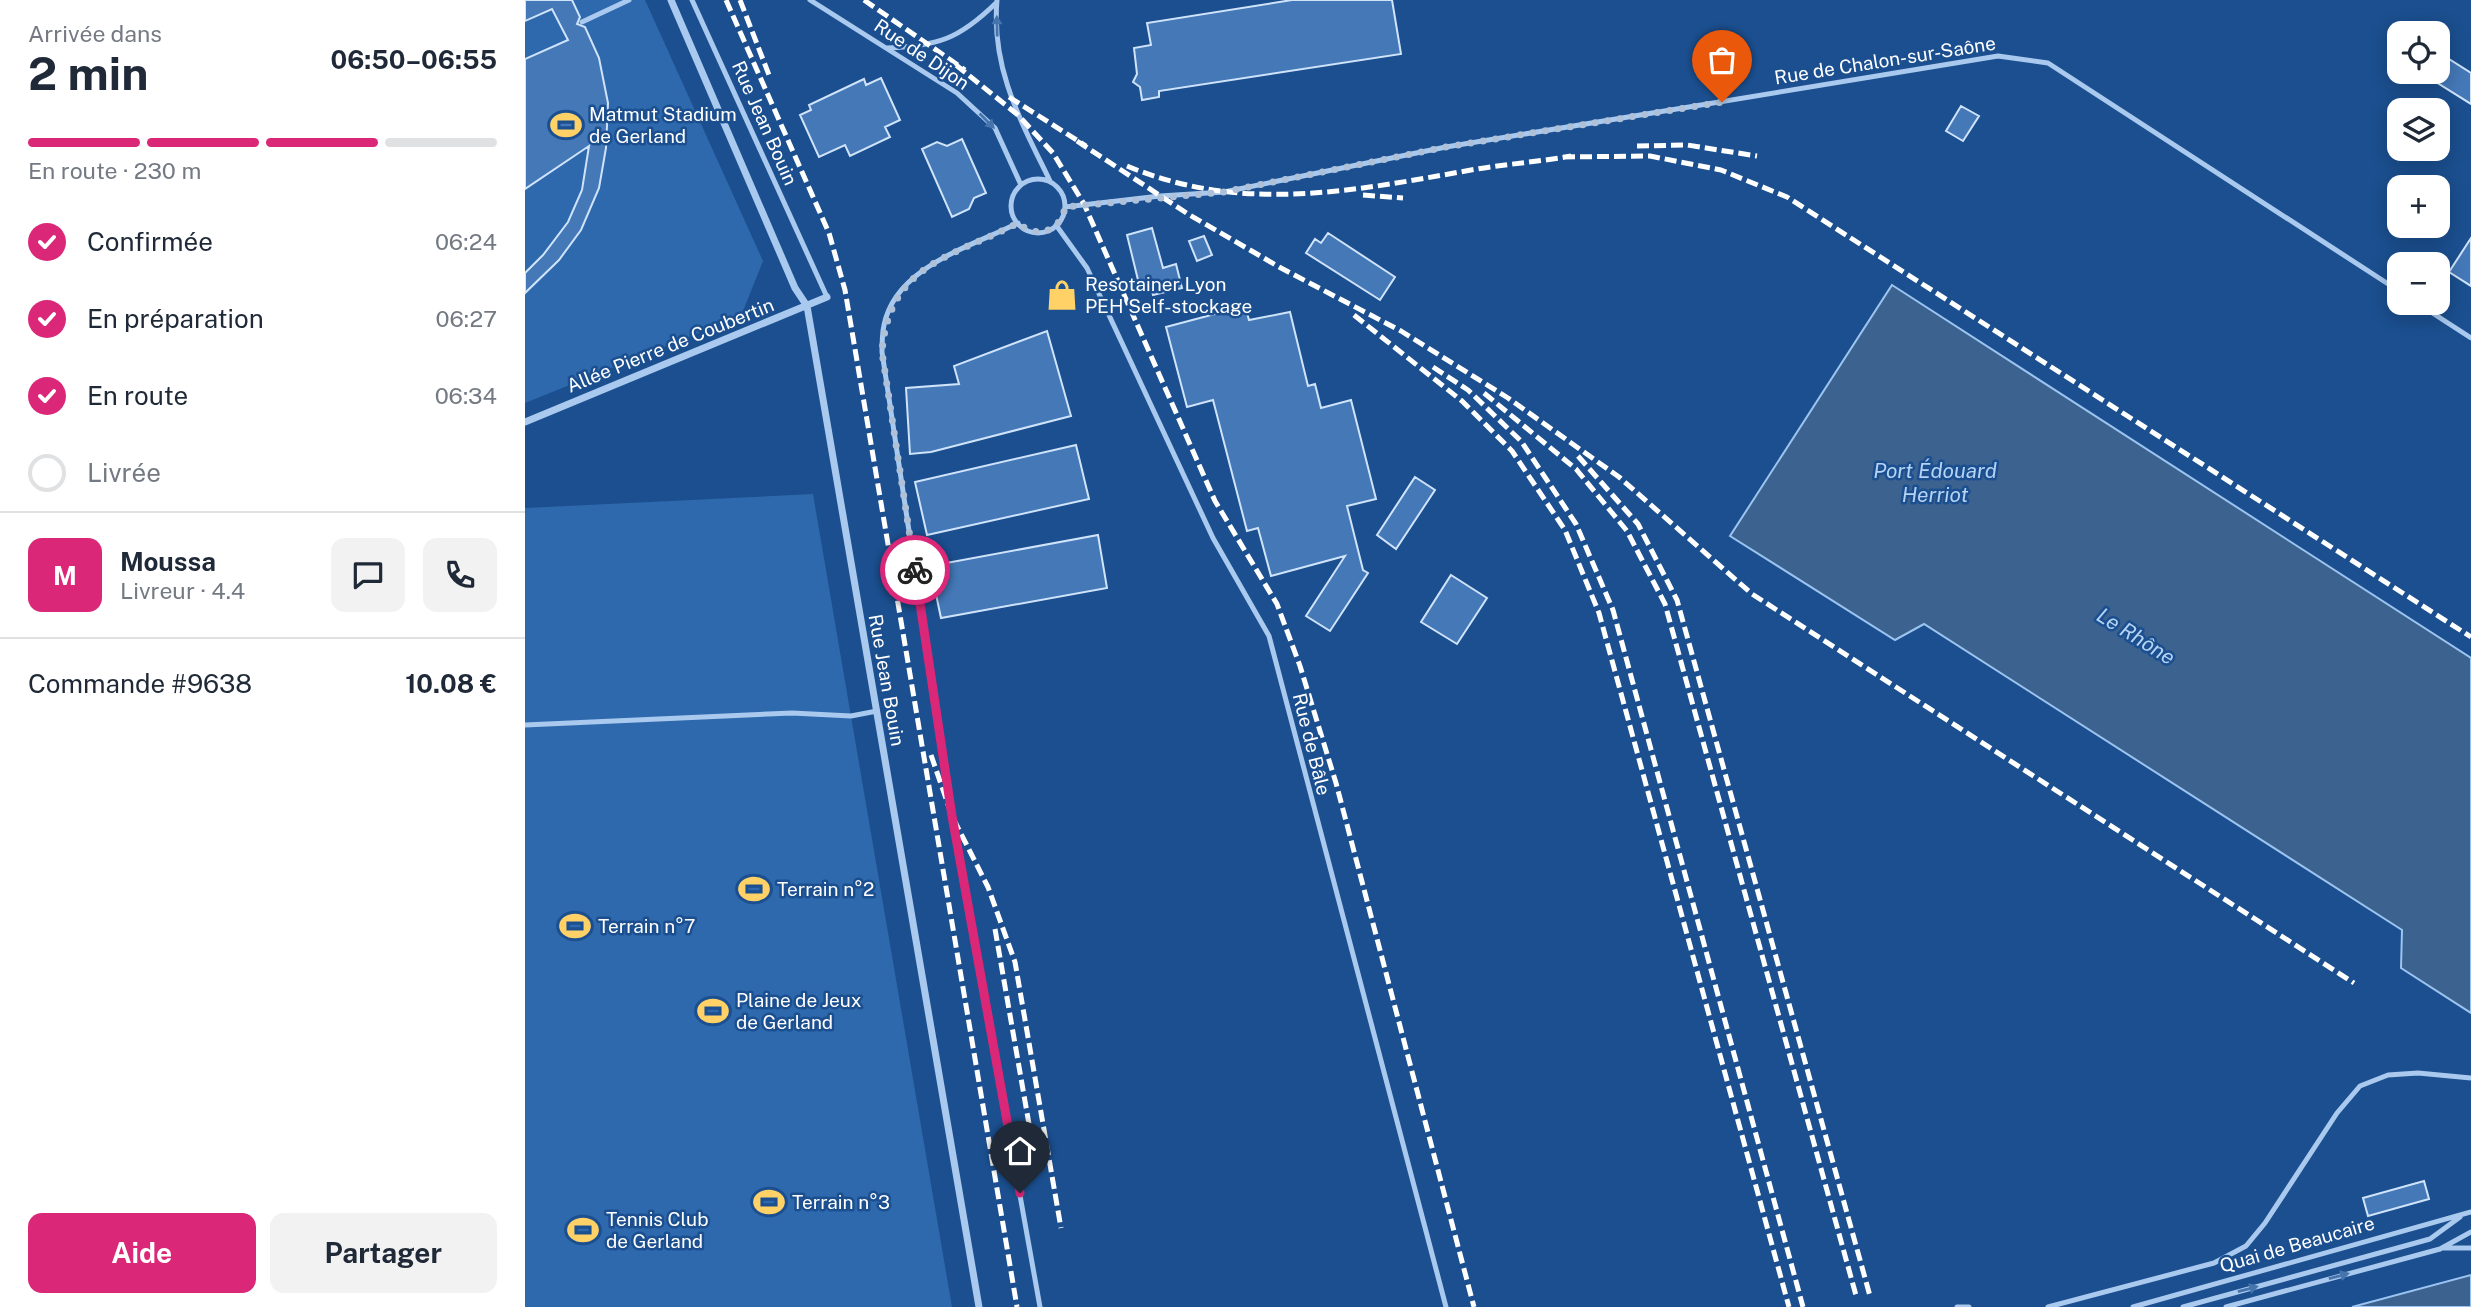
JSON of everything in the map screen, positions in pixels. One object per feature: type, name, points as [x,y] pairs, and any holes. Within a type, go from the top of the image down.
[{"type":"street","name":"Rue Jean Bouin","points":[[671,0],[796,288],[807,306],[979,1307]]},
{"type":"street","name":"Allée Pierre de Coubertin","points":[[525,422],[827,297]]},
{"type":"lane","points":[[582,22],[629,0]]},
{"type":"lane","name":"Rue Jean Bouin","points":[[692,0],[827,297]]},
{"type":"lane","name":"Rue de Dijon","points":[[810,0],[957,93],[995,128],[1021,185]]},
{"type":"lane","points":[[887,48],[927,46],[965,31],[997,1]]},
{"type":"lane","points":[[997,1],[998,53],[1010,97],[1050,181],[1061,192],[1065,207],[1056,225],[1041,232],[1024,229],[1013,216],[1012,199],[1021,185],[1035,179],[1050,181]]},
{"type":"lane","name":"Rue de Chalon-sur-Saône","points":[[1065,207],[1224,192],[1446,147],[1998,56],[2048,63],[2387,283]]},
{"type":"lane","points":[[1018,223],[926,267],[903,287],[884,323],[882,352],[952,816],[1040,1307]]},
{"type":"lane","name":"Rue de Bâle","points":[[1056,225],[1087,268],[1213,538],[1269,636],[1446,1307]]},
{"type":"lane","points":[[2436,315],[2471,338]]},
{"type":"lane","points":[[525,725],[792,713],[851,716],[877,711]]},
{"type":"lane","points":[[2048,1307],[2214,1263],[2246,1247],[2265,1223],[2337,1113],[2360,1086],[2388,1075],[2418,1073],[2471,1079]]},
{"type":"lane","points":[[2183,1307],[2430,1239],[2468,1212]]},
{"type":"lane","name":"Quai de Beaucaire","points":[[2133,1307],[2468,1212]]},
{"type":"lane","points":[[2226,1307],[2440,1248],[2471,1232]]},
{"type":"lane","points":[[2440,1248],[2471,1248]]},
{"type":"lane","points":[[1957,1307],[1969,1307]]},
{"type":"shaded area","points":[[525,0],[645,0],[763,261],[741,316],[525,403]]},
{"type":"shaded area","name":"Plaine de Jeux de Gerland","points":[[813,494],[952,1307],[525,1307],[525,508]]},
{"type":"water","name":"Port Édouard Herriot","points":[[1892,285],[2471,658],[2471,1013],[2401,968],[2402,930],[1924,624],[1895,640],[1730,536]]},
{"type":"water","points":[[2471,1275],[2471,1307],[2352,1307]]},
{"type":"building","name":"Matmut Stadium de Gerland","points":[[525,0],[572,0],[580,17],[577,24],[585,27],[599,58],[608,103],[606,148],[599,188],[581,230],[559,260],[525,293],[525,273],[543,255],[568,222],[582,190],[589,146],[525,189],[525,59],[568,40],[552,9],[525,21]]},
{"type":"building","points":[[1292,0],[1392,0],[1401,54],[1159,91],[1159,97],[1142,100],[1140,87],[1133,82],[1137,74],[1134,48],[1151,45],[1147,23]]},
{"type":"building","points":[[2450,60],[2471,73],[2471,104],[2439,84],[2450,84]]},
{"type":"building","points":[[881,78],[900,120],[885,127],[890,137],[850,156],[845,145],[819,157],[800,115],[811,110],[809,105],[864,79],[866,85]]},
{"type":"building","points":[[1961,106],[1979,116],[1963,141],[1946,131]]},
{"type":"building","points":[[962,139],[986,193],[974,198],[969,209],[952,217],[922,149],[937,142],[947,146]]},
{"type":"building","points":[[1152,228],[1163,268],[1176,264],[1182,288],[1153,295],[1150,282],[1139,284],[1127,235]]},
{"type":"building","points":[[1328,233],[1395,277],[1380,300],[1306,253],[1315,239],[1321,243]]},
{"type":"building","points":[[1204,236],[1212,255],[1197,261],[1189,241]]},
{"type":"building","points":[[2471,238],[2471,286],[2450,270]]},
{"type":"building","points":[[1245,306],[1249,320],[1290,312],[1308,386],[1315,384],[1321,408],[1351,400],[1376,499],[1347,506],[1363,570],[1368,573],[1330,631],[1306,616],[1345,556],[1271,576],[1258,528],[1247,531],[1213,400],[1187,407],[1166,327]]},
{"type":"building","points":[[1047,331],[1071,416],[931,452],[910,454],[906,388],[959,384],[954,366]]},
{"type":"building","points":[[1076,445],[1089,499],[927,535],[915,482]]},
{"type":"building","points":[[1415,477],[1435,490],[1396,549],[1377,535]]},
{"type":"building","points":[[1098,535],[1107,588],[941,618],[930,566]]},
{"type":"building","points":[[1451,575],[1487,598],[1457,644],[1421,622]]},
{"type":"building","points":[[2424,1181],[2429,1199],[2368,1216],[2363,1198]]},
{"type":"railway","points":[[726,0],[829,233],[845,290],[1017,1307]]},
{"type":"railway","points":[[740,0],[769,75]]},
{"type":"railway","points":[[864,0],[965,70]]},
{"type":"railway","points":[[956,65],[1018,115],[1053,153],[1084,204],[1215,501],[1277,604],[1300,666],[1336,783],[1474,1307]]},
{"type":"railway","points":[[1009,97],[1086,146]]},
{"type":"railway","points":[[1077,141],[1188,214],[1281,268],[1401,331],[1508,398],[1619,477],[1752,594],[2354,983]]},
{"type":"railway","points":[[1637,146],[1687,145],[1757,156]]},
{"type":"railway","points":[[1127,166],[1170,181],[1213,190],[1298,194],[1341,191],[1571,156]]},
{"type":"railway","points":[[1563,157],[1650,156],[1721,170],[1787,197],[2471,637]]},
{"type":"railway","points":[[1363,195],[1403,198]]},
{"type":"railway","points":[[1354,315],[1462,401],[1512,451],[1565,530],[1599,613],[1789,1307]]},
{"type":"railway","points":[[1433,367],[1468,390],[1521,441],[1576,524],[1613,610],[1803,1307]]},
{"type":"railway","points":[[1484,393],[1576,469],[1627,531],[1665,604],[1857,1299]]},
{"type":"railway","points":[[1578,456],[1638,524],[1677,600],[1870,1296]]},
{"type":"railway","points":[[931,755],[952,816],[988,887],[1015,962],[1061,1228]]},
{"type":"railway","points":[[995,929],[1037,1170]]},
{"type":"way so far","points":[[915,570],[882,352],[884,323],[903,287],[926,267],[1018,223],[1032,232],[1049,230],[1061,220],[1065,207],[1224,192],[1446,147],[1722,102]]},
{"type":"place","name":"Matmut Stadium de Gerland","points":[[566,125]]},
{"type":"place","name":"Resotainer Lyon PEH Self-stockage","points":[[1062,295]]},
{"type":"place","name":"Terrain n°2","points":[[754,889]]},
{"type":"place","name":"Terrain n°7","points":[[575,926]]},
{"type":"place","name":"Plaine de Jeux de Gerland","points":[[713,1011]]},
{"type":"place","name":"Terrain n°3","points":[[769,1202]]},
{"type":"place","name":"Tennis Club de Gerland","points":[[583,1230]]},
{"type":"route","points":[[915,570],[952,816],[1020,1193]]},
{"type":"water label","name":"Le Rhône","points":[[2136,636]]}]
